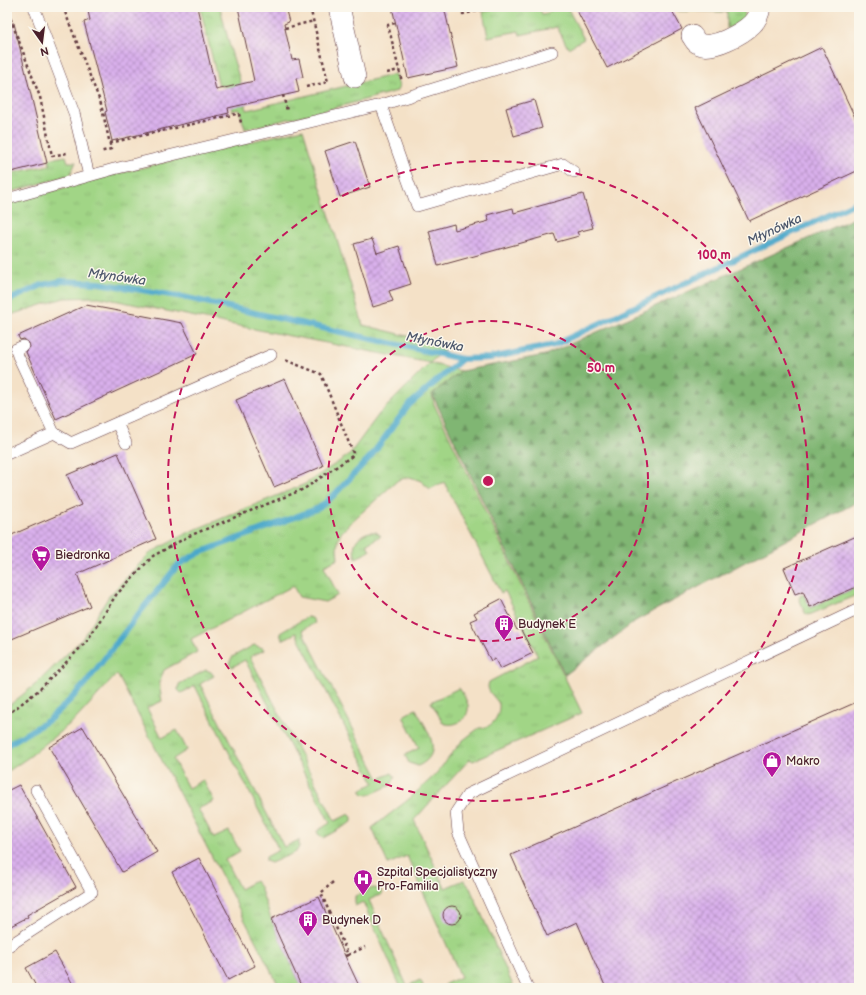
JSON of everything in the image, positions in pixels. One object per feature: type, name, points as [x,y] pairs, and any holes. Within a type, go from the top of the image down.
[{"type":"street","points":[[339,7],[355,77]]},
{"type":"street","points":[[692,36],[697,43],[702,45],[710,46],[719,44],[745,30],[753,23],[758,16],[760,7]]},
{"type":"lane","points":[[34,7],[74,113],[89,176]]},
{"type":"lane","points":[[7,199],[89,176],[381,105],[552,52]]},
{"type":"lane","points":[[381,105],[417,206],[563,164],[574,172]]},
{"type":"lane","points":[[23,346],[16,349],[18,356],[54,433],[71,443],[271,355]]},
{"type":"lane","points":[[117,423],[126,443]]},
{"type":"lane","points":[[7,454],[54,433]]},
{"type":"lane","points":[[528,988],[458,832],[456,812],[468,794],[859,609]]},
{"type":"lane","points":[[7,947],[92,892],[36,790]]},
{"type":"path","points":[[7,7],[10,20],[40,97],[52,156],[66,153],[76,159],[111,149],[101,104],[63,7]]},
{"type":"path","points":[[306,87],[328,82],[310,7]]},
{"type":"path","points":[[462,7],[463,14],[495,7]]},
{"type":"path","points":[[545,7],[546,12]]},
{"type":"path","points":[[285,28],[314,21]]},
{"type":"path","points":[[387,72],[399,68],[388,24],[395,23]]},
{"type":"path","points":[[283,95],[286,108]]},
{"type":"path","points":[[110,144],[236,114]]},
{"type":"path","points":[[7,715],[40,689],[87,641],[116,595],[153,556],[189,536],[304,489],[352,456],[321,374],[271,355]]},
{"type":"path","points":[[333,882],[321,893],[347,955],[365,947]]},
{"type":"green space","points":[[200,7],[220,7],[247,110],[396,74],[399,87],[397,91],[323,111],[245,129],[239,109],[232,111],[225,86],[219,86]]},
{"type":"green space","points":[[507,7],[539,7],[542,14],[550,12],[549,7],[567,7],[584,39],[568,48],[557,27],[520,35],[519,31],[488,37],[483,12]]},
{"type":"green space","points":[[675,7],[744,7],[745,19],[727,29],[727,12],[677,11]]},
{"type":"green space","points":[[303,129],[363,325],[448,346],[430,363],[99,297],[64,298],[7,316],[7,203],[112,175]]},
{"type":"green space","points":[[66,156],[68,162],[76,162],[70,175],[7,193],[7,174],[50,165],[49,159]]},
{"type":"green space","points":[[859,216],[859,501],[637,620],[565,675],[432,394],[461,371],[545,355]]},
{"type":"green space","points":[[430,363],[461,371],[432,394],[434,404],[582,713],[473,761],[470,759],[414,820],[445,888],[464,880],[470,888],[514,988],[446,987],[445,984],[461,977],[407,856],[388,864],[372,828],[409,799],[435,775],[462,741],[479,728],[484,728],[494,721],[497,717],[499,704],[488,689],[489,682],[538,656],[505,591],[501,593],[444,482],[430,489],[421,481],[410,477],[398,480],[350,523],[341,533],[338,540],[338,559],[324,566],[338,595],[325,602],[299,597],[293,586],[191,639],[197,652],[164,670],[159,684],[162,701],[147,708],[162,738],[177,730],[187,750],[173,759],[188,788],[203,780],[214,801],[198,809],[214,838],[229,831],[240,851],[225,860],[240,889],[255,881],[260,887],[271,919],[302,988],[280,988],[117,674],[77,718],[29,757],[7,772],[7,707],[36,684],[82,639],[109,596],[150,553],[189,532],[305,484],[349,455],[379,414]]},
{"type":"green space","points":[[376,532],[381,536],[367,544],[370,551],[356,558],[354,549],[356,541],[365,533]]},
{"type":"green space","points":[[859,586],[859,594],[809,615],[805,613],[799,598],[801,595],[804,595],[810,608]]},
{"type":"green space","points":[[307,617],[312,618],[315,623],[302,630],[379,779],[392,773],[395,777],[391,785],[369,795],[363,794],[360,790],[374,783],[296,633],[282,640],[280,633]]},
{"type":"green space","points":[[254,645],[263,648],[264,650],[250,657],[335,821],[349,814],[352,817],[352,822],[323,838],[317,831],[330,823],[245,660],[232,667],[229,664],[232,657]]},
{"type":"green space","points":[[206,670],[211,672],[214,676],[200,684],[284,847],[299,840],[299,847],[296,852],[271,863],[266,861],[266,857],[279,850],[195,686],[181,693],[178,690],[179,684]]},
{"type":"green space","points":[[459,688],[468,705],[467,714],[457,723],[443,723],[431,702]]},
{"type":"green space","points":[[416,709],[428,732],[432,748],[431,754],[426,761],[418,766],[409,763],[405,755],[419,748],[403,716]]},
{"type":"green space","points":[[373,888],[380,889],[382,894],[369,900],[407,986],[420,980],[423,985],[422,988],[401,988],[363,902],[355,906],[355,896]]},
{"type":"building","points":[[87,7],[197,7],[216,90],[254,81],[238,7],[285,7],[289,22],[284,24],[292,60],[299,59],[303,77],[296,78],[299,92],[228,108],[229,113],[112,141],[105,112],[107,111],[84,22],[90,20]]},
{"type":"building","points":[[392,7],[444,7],[458,67],[408,78]]},
{"type":"building","points":[[575,7],[670,7],[682,29],[607,68]]},
{"type":"building","points":[[14,23],[47,163],[7,173],[7,24]]},
{"type":"building","points":[[822,47],[859,126],[859,170],[749,221],[695,108]]},
{"type":"building","points":[[534,100],[542,128],[514,136],[506,108]]},
{"type":"building","points":[[355,141],[370,187],[340,197],[325,151]]},
{"type":"building","points":[[583,194],[593,228],[577,232],[579,236],[557,242],[554,234],[438,266],[429,231],[454,224],[455,230],[489,221],[487,215],[513,208],[514,213]]},
{"type":"building","points":[[372,239],[377,253],[399,246],[411,284],[389,291],[393,301],[373,307],[354,244]]},
{"type":"building","points":[[86,305],[182,323],[197,354],[56,419],[26,352],[30,347],[29,343],[24,339],[20,340],[18,336]]},
{"type":"building","points":[[285,379],[323,466],[274,487],[236,400]]},
{"type":"building","points":[[118,453],[156,539],[77,574],[90,606],[7,641],[7,537],[81,505],[67,475]]},
{"type":"building","points":[[859,535],[859,586],[810,607],[803,591],[795,594],[784,568]]},
{"type":"building","name":"Budynek E","points":[[501,599],[517,630],[520,628],[533,653],[500,669],[495,659],[491,661],[470,621],[477,618],[474,613]]},
{"type":"building","name":"Makro","points":[[859,701],[859,988],[606,988],[577,922],[547,936],[511,855]]},
{"type":"building","points":[[83,727],[157,852],[122,872],[49,747]]},
{"type":"building","points":[[19,785],[76,887],[27,915],[28,917],[7,928],[7,791]]},
{"type":"building","points":[[199,858],[255,966],[228,980],[172,872]]},
{"type":"building","name":"Budynek D","points":[[319,897],[360,988],[302,988],[271,919]]},
{"type":"building","points":[[448,906],[456,906],[461,911],[459,922],[456,924],[448,924],[443,919],[443,911]]},
{"type":"building","points":[[55,952],[75,988],[37,988],[26,968]]},
{"type":"waterway","name":"Młynówka","points":[[7,301],[42,285],[62,281],[99,283],[183,297],[462,359],[490,358],[554,345],[859,201]]},
{"type":"waterway","points":[[7,745],[49,720],[71,699],[85,684],[179,564],[199,553],[319,508],[334,495],[371,456],[409,405],[462,359]]},
{"type":"place","name":"Biedronka","points":[[41,572]]},
{"type":"place","name":"Budynek E","points":[[504,641]]},
{"type":"place","name":"Makro","points":[[772,778]]},
{"type":"place","name":"Szpital Specjalistyczny Pro-Familia","points":[[363,896]]},
{"type":"place","name":"Budynek D","points":[[308,937]]}]
